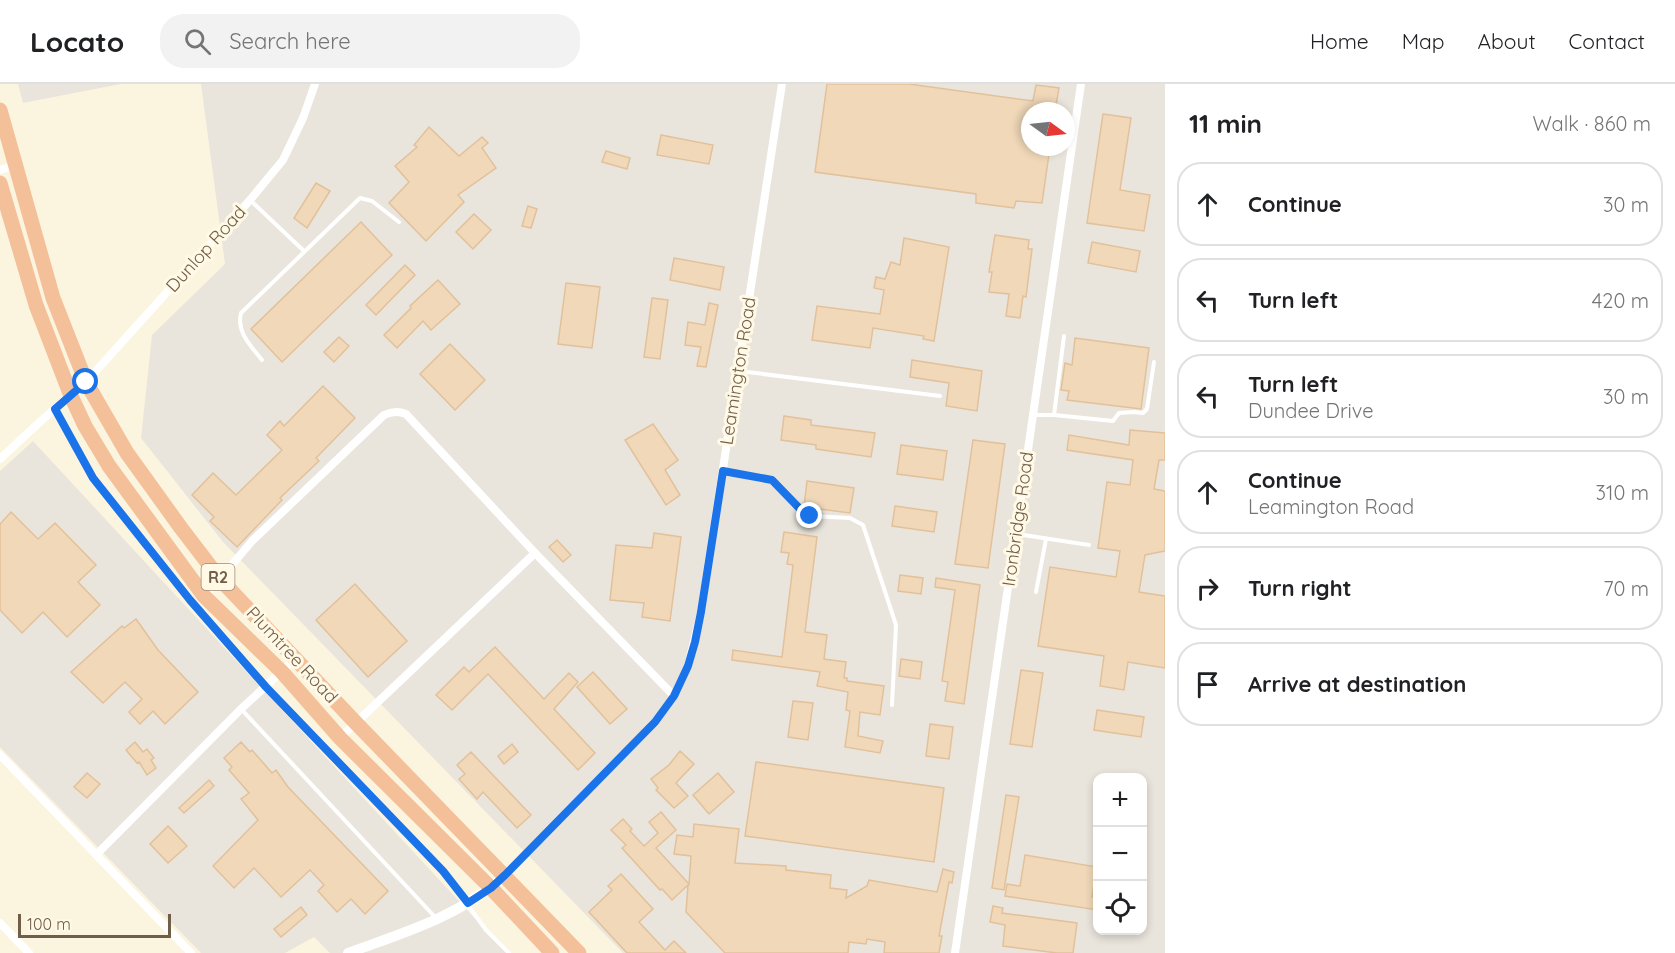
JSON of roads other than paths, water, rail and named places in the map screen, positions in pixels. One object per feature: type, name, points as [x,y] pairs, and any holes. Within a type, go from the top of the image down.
[{"type":"highway","name":"Plumtree Road","points":[[0,110],[53,298],[86,382],[127,453],[220,579],[355,723],[579,953]]},
{"type":"highway","name":"Plumtree Road","points":[[0,183],[31,291],[71,396],[85,426],[109,466],[204,596],[282,672],[340,738],[491,888],[552,953]]},
{"type":"street","name":"Dunlop Road","points":[[0,459],[86,382],[250,200],[283,160],[303,118],[315,84]]},
{"type":"street","name":"Leamington Road","points":[[505,875],[655,722],[674,696],[688,666],[701,612],[782,84]]},
{"type":"street","name":"Ironbridge Road","points":[[955,953],[1081,84]]},
{"type":"street","points":[[0,170],[15,165]]},
{"type":"street","points":[[204,596],[252,541],[384,415],[396,412],[406,414],[535,553],[674,696]]},
{"type":"street","points":[[340,738],[535,553]]},
{"type":"street","points":[[97,854],[241,709],[296,658]]},
{"type":"street","points":[[0,755],[191,953]]},
{"type":"street","points":[[348,953],[437,920],[491,888],[505,875]]},
{"type":"street","points":[[0,923],[29,953]]},
{"type":"lane","points":[[262,360],[243,336],[239,321],[241,313],[360,198],[372,201],[399,222]]},
{"type":"lane","points":[[250,200],[303,251]]},
{"type":"lane","points":[[1054,415],[1064,336]]},
{"type":"lane","points":[[1033,415],[1113,421],[1119,414],[1134,411],[1143,413],[1147,409],[1154,362]]},
{"type":"lane","points":[[738,371],[940,396]]},
{"type":"lane","points":[[55,409],[93,478],[190,600],[266,687],[443,871],[486,930],[509,953]]},
{"type":"lane","points":[[723,471],[772,480],[803,512],[810,516],[850,518],[863,525],[896,625],[892,705]]},
{"type":"lane","points":[[1016,534],[1089,545]]},
{"type":"lane","points":[[1036,592],[1046,539]]},
{"type":"lane","points":[[241,709],[437,920]]}]
